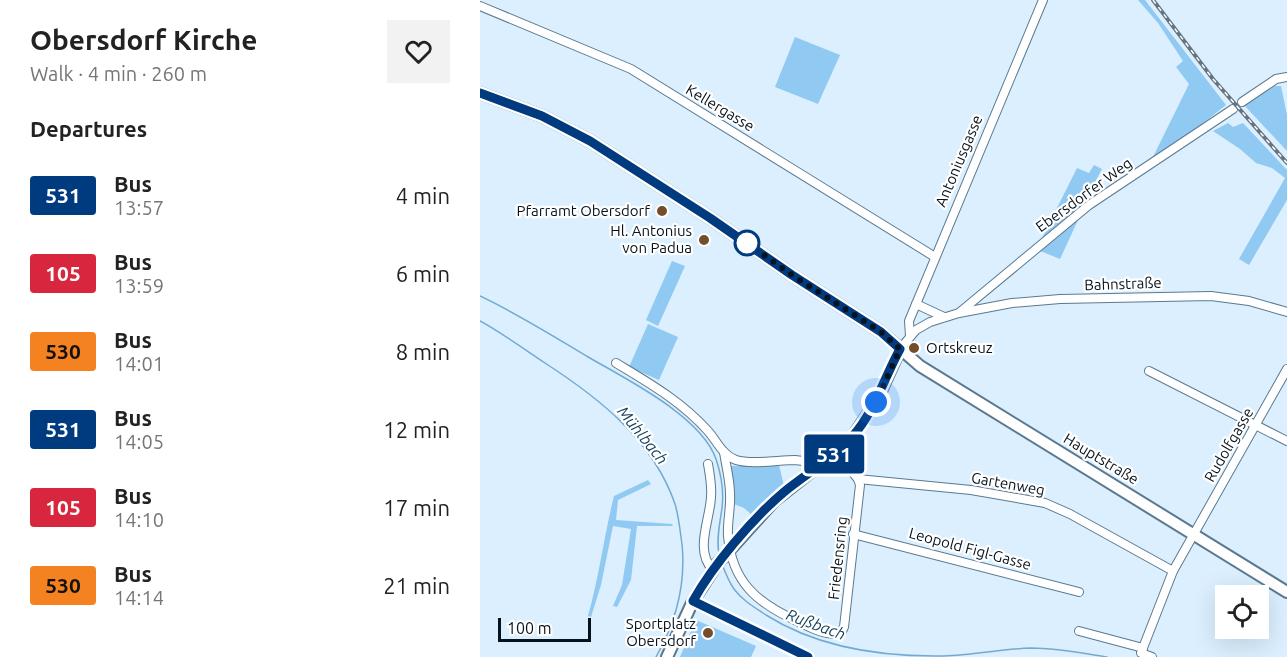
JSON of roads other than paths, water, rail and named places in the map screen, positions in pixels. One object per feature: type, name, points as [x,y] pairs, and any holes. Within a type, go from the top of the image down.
[{"type":"main road","name":"Hauptstraße","points":[[480,93],[542,116],[590,141],[881,332],[920,366],[1287,592]]},
{"type":"main road","points":[[667,657],[693,601],[715,567],[774,501],[854,435],[869,414],[897,346]]},
{"type":"street","name":"Antoniusgasse","points":[[910,336],[909,321],[1043,0]]},
{"type":"street","name":"Kellergasse","points":[[480,6],[631,69],[935,257]]},
{"type":"street","points":[[1242,102],[1276,80],[1287,77]]},
{"type":"street","name":"Ebersdorfer Weg","points":[[959,313],[1089,205],[1233,109]]},
{"type":"street","name":"Bahnstraße","points":[[910,336],[922,325],[944,317],[1012,303],[1041,301],[1202,296],[1249,301],[1287,312]]},
{"type":"street","points":[[916,304],[944,317]]},
{"type":"street","points":[[897,346],[910,336]]},
{"type":"street","points":[[616,363],[670,396],[701,424],[724,452],[734,459],[803,461],[812,470]]},
{"type":"street","name":"Rudolfgasse","points":[[1142,651],[1173,571],[1287,369]]},
{"type":"street","points":[[1149,371],[1287,441]]},
{"type":"street","points":[[724,452],[730,491],[728,552]]},
{"type":"street","points":[[836,452],[858,479]]},
{"type":"street","points":[[708,464],[711,498],[704,548],[708,566],[715,567]]},
{"type":"street","name":"Friedensring","points":[[728,552],[742,580],[761,602],[803,624],[838,634],[844,627],[860,485],[858,479]]},
{"type":"street","name":"Gartenweg","points":[[858,479],[970,490],[1045,503],[1070,514],[1173,571]]},
{"type":"street","name":"Leopold Figl-Gasse","points":[[853,534],[1079,592]]},
{"type":"street","points":[[693,601],[807,657]]},
{"type":"street","points":[[1079,631],[1142,651],[1152,657]]},
{"type":"waterway","name":"Rußbach","points":[[480,296],[522,318],[661,400],[695,428],[708,443],[721,477],[723,502],[718,537],[719,554]]},
{"type":"waterway","name":"Mühlbach","points":[[480,321],[565,376],[604,406],[638,440],[665,481],[675,504],[683,559],[678,602],[669,630],[656,657]]},
{"type":"waterway","name":"Rußbach","points":[[722,564],[730,583],[737,593],[749,603],[786,626],[829,643],[898,655],[944,656],[1040,648],[1107,657]]},
{"type":"railway","points":[[1153,0],[1213,79],[1287,163]]},
{"type":"place","name":"Pfarramt Obersdorf","points":[[662,211]]},
{"type":"place","name":"Hl. Antonius von Padua","points":[[704,240]]},
{"type":"place","name":"Ortskreuz","points":[[914,348]]},
{"type":"place","name":"Sportplatz Obersdorf","points":[[708,633]]}]
